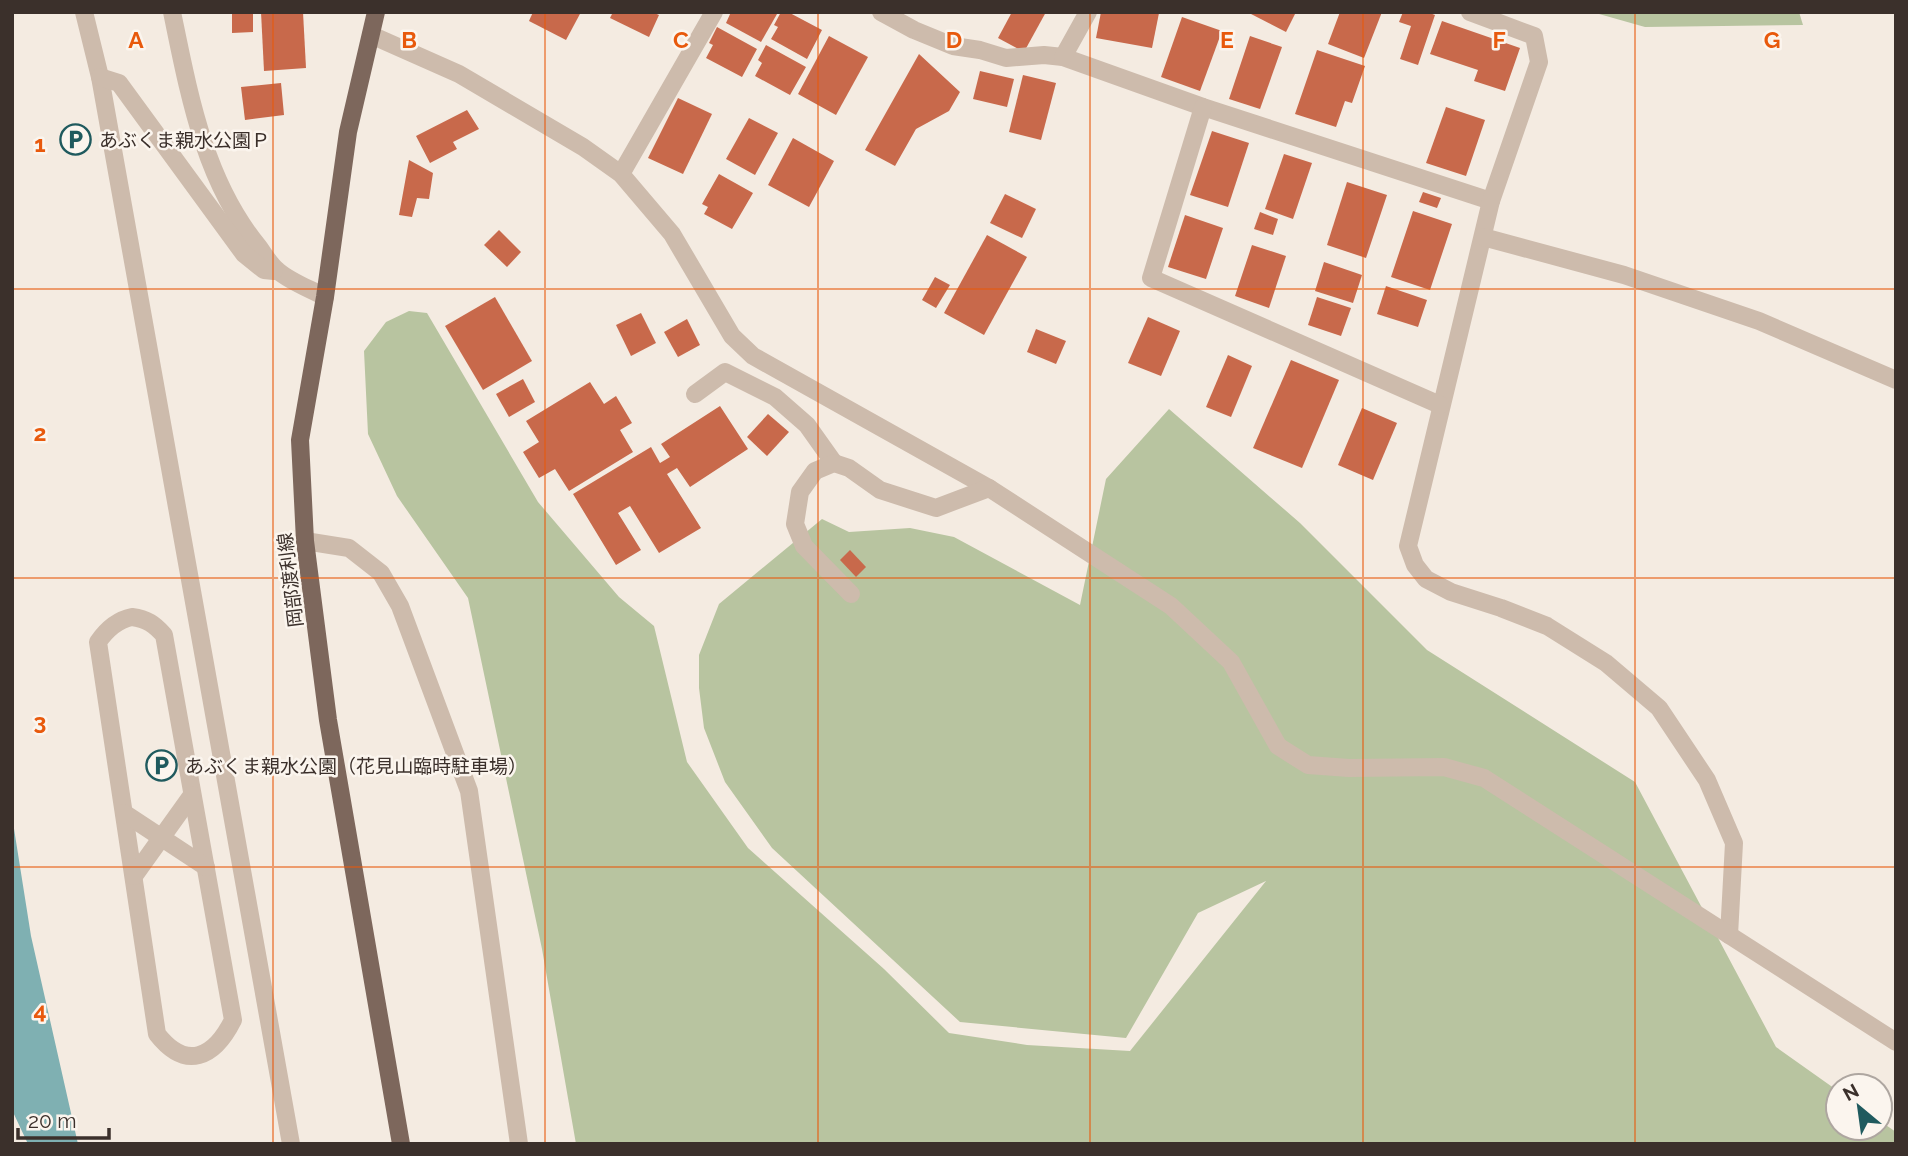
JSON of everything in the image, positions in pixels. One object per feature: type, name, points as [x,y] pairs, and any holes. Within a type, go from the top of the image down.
[{"type":"main road","name":"岡部渡利線","points":[[376,12],[348,132],[325,297],[300,440],[305,541],[328,720],[401,1144]]},
{"type":"street","points":[[84,12],[100,76],[292,1144]]},
{"type":"street","points":[[172,12],[189,94],[212,167],[239,223],[278,271],[325,297]]},
{"type":"street","points":[[621,174],[714,12]]},
{"type":"street","points":[[881,12],[914,30],[953,46],[1006,58],[1044,55],[1063,57],[1203,107],[1491,201]]},
{"type":"street","points":[[1063,57],[1088,12]]},
{"type":"street","points":[[1470,12],[1534,36],[1539,62],[1491,201],[1408,546],[1415,565],[1426,579],[1451,592],[1547,626],[1606,663],[1658,708],[1707,780],[1734,843],[1729,935]]},
{"type":"street","points":[[371,35],[459,74],[583,147],[621,174],[672,234],[732,336],[753,356],[989,488],[1171,606],[1231,662],[1278,746],[1308,765],[1349,768],[1444,767],[1484,778],[1896,1042]]},
{"type":"street","points":[[100,76],[119,83],[244,254],[264,270],[278,271]]},
{"type":"street","points":[[1203,107],[1151,278],[1440,405]]},
{"type":"street","points":[[1482,237],[1624,275],[1759,321],[1896,380]]},
{"type":"street","points":[[695,394],[724,372],[775,397],[807,425],[834,463]]},
{"type":"street","points":[[851,594],[804,546],[795,524],[800,492],[815,471],[834,463],[849,467],[880,490],[936,508],[989,488]]},
{"type":"street","points":[[305,541],[349,548],[381,573],[400,606],[470,792],[519,1144]]},
{"type":"street","points":[[143,618],[154,623],[164,635],[192,795],[233,1020],[226,1035],[214,1048],[194,1056],[181,1055],[168,1047],[158,1034],[99,642],[104,633],[122,619],[143,618]]},
{"type":"street","points":[[134,876],[192,795]]},
{"type":"street","points":[[124,813],[206,867]]},
{"type":"green space","points":[[1592,12],[1799,12],[1803,25],[1645,27]]},
{"type":"green space","points":[[409,311],[427,313],[538,502],[619,597],[654,626],[687,762],[748,848],[884,969],[949,1033],[1027,1045],[1130,1051],[1266,881],[1198,913],[1126,1038],[960,1022],[772,848],[725,782],[704,728],[699,688],[699,655],[719,604],[822,519],[849,532],[910,528],[954,537],[1080,605],[1106,479],[1169,409],[1300,523],[1427,650],[1635,782],[1776,1047],[1824,1081],[1824,1142],[1894,1142],[1894,1131],[1896,1144],[576,1144],[542,949],[468,598],[397,496],[368,434],[364,351],[386,322]]},
{"type":"water","points":[[12,816],[31,936],[78,1144],[28,1144],[12,1110]]},
{"type":"building","points":[[232,12],[253,12],[253,32],[232,33]]},
{"type":"building","points":[[261,12],[303,12],[306,68],[264,71]]},
{"type":"building","points":[[533,12],[581,12],[566,40],[529,21]]},
{"type":"building","points":[[613,12],[652,12],[659,15],[649,37],[610,18]]},
{"type":"building","points":[[731,12],[777,14],[761,42],[726,23]]},
{"type":"building","points":[[781,12],[788,12],[822,30],[807,59],[771,39],[778,27],[774,25]]},
{"type":"building","points":[[1012,12],[1046,12],[1024,52],[998,38]]},
{"type":"building","points":[[1101,12],[1159,13],[1152,48],[1096,38]]},
{"type":"building","points":[[1296,12],[1286,32],[1251,14]]},
{"type":"building","points":[[1340,12],[1382,12],[1364,58],[1328,44]]},
{"type":"building","points":[[1403,12],[1427,12],[1435,15],[1418,65],[1400,59],[1411,26],[1399,22]]},
{"type":"building","points":[[1182,17],[1222,31],[1200,91],[1161,77]]},
{"type":"building","points":[[1442,21],[1520,48],[1505,91],[1474,81],[1478,70],[1430,54]]},
{"type":"building","points":[[717,27],[757,49],[742,77],[706,58],[713,45],[709,43]]},
{"type":"building","points":[[829,36],[868,57],[836,115],[798,94]]},
{"type":"building","points":[[1250,36],[1282,47],[1260,109],[1229,99]]},
{"type":"building","points":[[766,45],[806,67],[790,95],[755,76],[762,63],[758,60]]},
{"type":"building","points":[[1317,50],[1365,66],[1352,103],[1345,101],[1336,127],[1295,114]]},
{"type":"building","points":[[919,54],[960,92],[949,111],[916,129],[895,166],[865,150]]},
{"type":"building","points":[[980,71],[1014,79],[1007,107],[973,99]]},
{"type":"building","points":[[1023,75],[1056,83],[1041,140],[1009,132]]},
{"type":"building","points":[[281,83],[284,115],[245,120],[241,87]]},
{"type":"building","points":[[678,98],[712,114],[683,174],[648,158]]},
{"type":"building","points":[[1446,107],[1485,120],[1466,176],[1426,163]]},
{"type":"building","points":[[467,110],[479,129],[453,142],[457,149],[430,163],[416,136]]},
{"type":"building","points":[[749,118],[778,133],[755,175],[726,159]]},
{"type":"building","points":[[1212,131],[1249,143],[1228,207],[1190,195]]},
{"type":"building","points":[[793,138],[834,161],[809,207],[768,185]]},
{"type":"building","points":[[1284,154],[1312,163],[1293,219],[1265,209]]},
{"type":"building","points":[[409,160],[433,173],[429,199],[417,198],[412,217],[399,215]]},
{"type":"building","points":[[719,174],[753,193],[732,229],[704,214],[708,207],[702,204]]},
{"type":"building","points":[[1347,182],[1387,195],[1366,258],[1327,245]]},
{"type":"building","points":[[1423,192],[1441,198],[1437,208],[1419,202]]},
{"type":"building","points":[[1005,194],[1036,209],[1022,238],[990,223]]},
{"type":"building","points":[[1413,211],[1452,224],[1430,290],[1391,277]]},
{"type":"building","points":[[1260,212],[1278,219],[1273,235],[1254,229]]},
{"type":"building","points":[[1185,215],[1223,228],[1206,279],[1168,267]]},
{"type":"building","points":[[499,230],[521,252],[507,267],[484,245]]},
{"type":"building","points":[[987,235],[1027,257],[984,335],[944,313]]},
{"type":"building","points":[[1252,245],[1286,256],[1269,308],[1235,296]]},
{"type":"building","points":[[1324,262],[1362,275],[1353,303],[1315,291]]},
{"type":"building","points":[[935,277],[950,285],[936,308],[922,300]]},
{"type":"building","points":[[1386,286],[1427,300],[1418,327],[1377,314]]},
{"type":"building","points":[[495,297],[532,361],[483,390],[445,326]]},
{"type":"building","points":[[1317,297],[1351,308],[1341,336],[1308,325]]},
{"type":"building","points":[[641,313],[656,343],[631,356],[616,325]]},
{"type":"building","points":[[1148,317],[1180,331],[1161,376],[1128,363]]},
{"type":"building","points":[[687,319],[700,345],[678,357],[664,332]]},
{"type":"building","points":[[1036,329],[1066,341],[1056,364],[1027,352]]},
{"type":"building","points":[[1228,355],[1252,366],[1231,417],[1206,407]]},
{"type":"building","points":[[1291,360],[1339,380],[1302,468],[1253,448]]},
{"type":"building","points":[[523,379],[535,402],[509,417],[496,394]]},
{"type":"building","points":[[590,382],[604,404],[616,396],[632,423],[620,430],[633,452],[569,491],[555,469],[539,478],[523,452],[539,442],[526,421]]},
{"type":"building","points":[[720,406],[748,449],[690,487],[677,468],[667,474],[701,528],[659,553],[630,506],[618,513],[641,550],[616,565],[573,494],[651,447],[660,463],[670,457],[661,444]]},
{"type":"building","points":[[1362,408],[1397,423],[1373,480],[1338,465]]},
{"type":"building","points":[[768,414],[789,432],[767,456],[747,437]]},
{"type":"building","points":[[850,550],[866,567],[856,577],[840,560]]},
{"type":"place","name":"あぶくま親水公園Ｐ","points":[[76,140]]},
{"type":"place","name":"あぶくま親水公園（花見山臨時駐車場）","points":[[162,766]]}]
